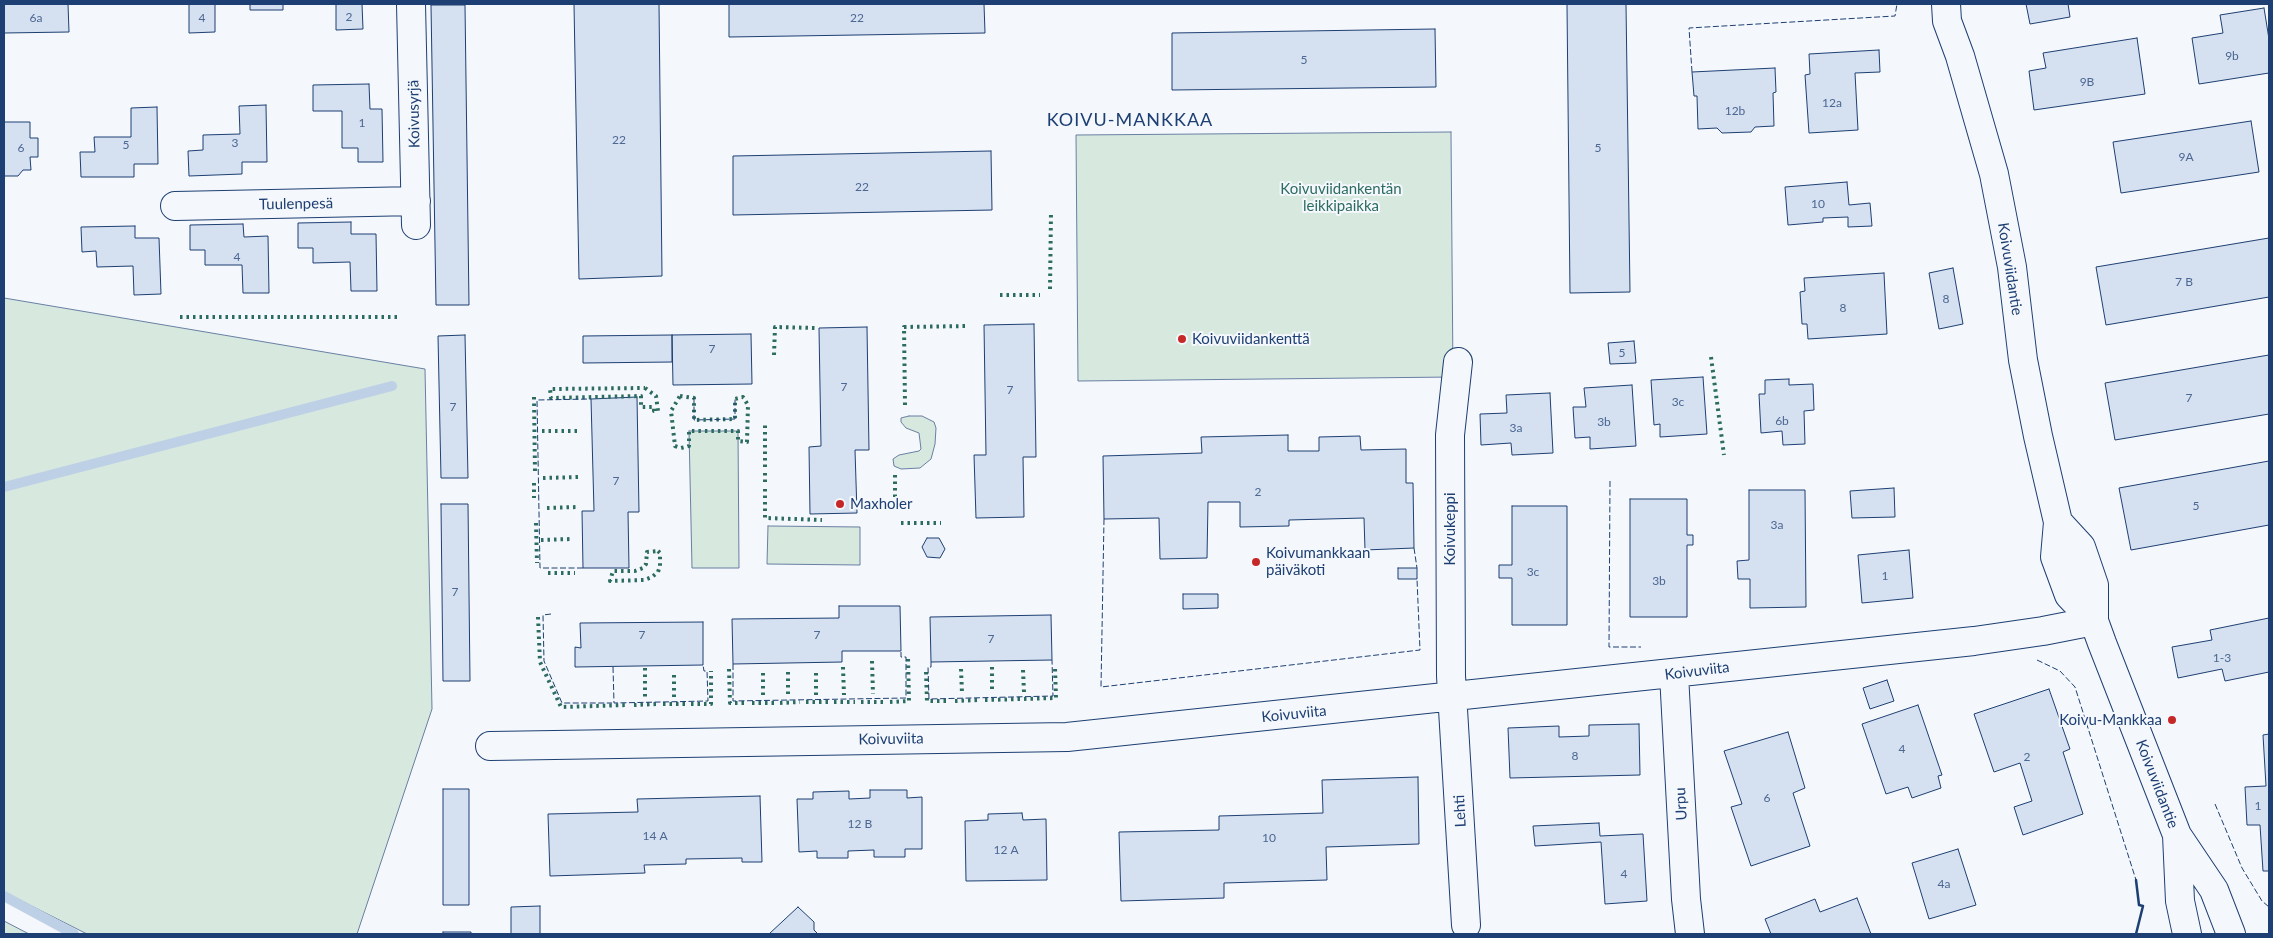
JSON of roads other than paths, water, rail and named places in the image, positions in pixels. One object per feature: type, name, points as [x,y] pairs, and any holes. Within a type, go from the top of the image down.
[{"type":"street","name":"Koivusyrjä","points":[[412,4],[416,213]]},
{"type":"street","name":"Koivuviidantie","points":[[1942,10],[1960,56],[1994,174],[2012,267],[2023,360],[2058,522],[2081,547],[2094,585],[2094,621],[2177,835],[2214,890],[2231,934]]},
{"type":"street","name":"Tuulenpesä","points":[[175,206],[416,213]]},
{"type":"street","name":"Koivukeppi","points":[[1454,697],[1452,676],[1450,435],[1458,362]]},
{"type":"street","name":"Koivuviita","points":[[490,746],[1067,737],[1974,641],[2094,621]]},
{"type":"street","name":"Urpu","points":[[1674,674],[1686,899],[1690,934]]},
{"type":"street","name":"Lehti","points":[[1454,697],[1466,925]]},
{"type":"street","name":"Koivuviidantie","points":[[2177,835],[2180,900],[2188,934]]},
{"type":"waterway","points":[[4,487],[392,386]]},
{"type":"waterway","points":[[4,896],[74,934]]},
{"type":"place","name":"Koivuviidankenttä","points":[[1182,339]]},
{"type":"place","name":"Maxholer","points":[[840,504]]},
{"type":"place","name":"Koivumankkaan päiväkoti","points":[[1256,562]]},
{"type":"place","name":"Koivu-Mankkaa","points":[[2172,720]]},
{"type":"district","name":"KOIVU-MANKKAA","points":[[1130,120]]},
{"type":"park label","name":"Koivuviidankentän leikkipaikka","points":[[1341,198]]}]
